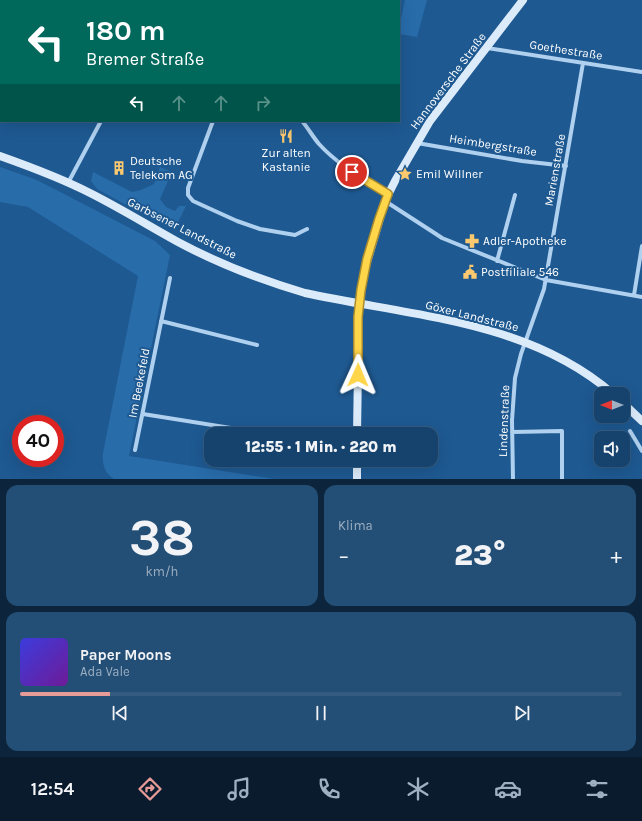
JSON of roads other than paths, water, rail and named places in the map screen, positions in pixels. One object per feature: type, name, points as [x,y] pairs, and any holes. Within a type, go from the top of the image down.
[{"type":"main road","name":"Hannoversche Straße","points":[[357,427],[359,304],[365,268],[386,198],[435,114],[523,0]]},
{"type":"main road","name":"Garbsener Landstraße","points":[[0,156],[68,182],[179,242],[240,271],[280,286],[305,293],[359,304]]},
{"type":"main road","name":"Göxer Landstraße","points":[[359,304],[467,324],[526,341],[561,358],[606,387]]},
{"type":"main road","points":[[630,410],[642,421]]},
{"type":"main road","points":[[357,467],[357,479]]},
{"type":"street","name":"Goethestraße","points":[[487,48],[642,72]]},
{"type":"street","name":"Marienstraße","points":[[526,341],[546,280],[583,63]]},
{"type":"street","points":[[68,182],[100,122]]},
{"type":"street","points":[[213,122],[188,188],[188,195],[193,201],[237,222],[260,229],[295,235],[307,229]]},
{"type":"street","points":[[303,122],[319,144],[335,159],[442,238],[546,280],[642,297]]},
{"type":"street","name":"Heimbergstraße","points":[[417,143],[522,161],[566,166]]},
{"type":"street","points":[[497,261],[516,195]]},
{"type":"street","points":[[634,296],[642,246]]},
{"type":"street","name":"Im Beekefeld","points":[[135,450],[170,278]]},
{"type":"street","points":[[161,321],[256,345]]},
{"type":"street","name":"Lindenstraße","points":[[513,479],[513,395],[515,378],[526,341]]},
{"type":"street","points":[[143,414],[224,427]]},
{"type":"street","points":[[512,432],[562,431],[562,479]]},
{"type":"street","points":[[630,432],[642,451]]},
{"type":"place","name":"Zur alten Kastanie","points":[[286,136]]},
{"type":"place","name":"Deutsche Telekom AG","points":[[119,168]]},
{"type":"place","name":"Emil Willner","points":[[405,174]]},
{"type":"place","name":"Adler-Apotheke","points":[[472,241]]},
{"type":"place","name":"Postfiliale 546","points":[[470,272]]}]
